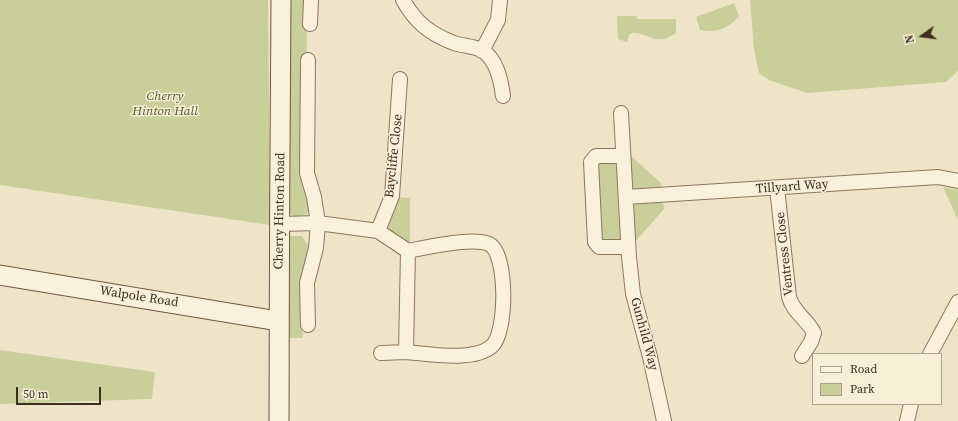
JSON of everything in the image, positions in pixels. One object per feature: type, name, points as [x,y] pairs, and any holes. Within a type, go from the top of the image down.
[{"type":"street","name":"Cherry Hinton Road","points":[[279,421],[278,321],[281,224],[281,0]]},
{"type":"street","points":[[310,24],[311,0]]},
{"type":"street","points":[[403,0],[412,15],[431,31],[453,42],[482,51],[492,60],[501,79],[503,96]]},
{"type":"street","points":[[482,51],[498,20],[500,0]]},
{"type":"street","name":"Cherry Hinton Road","points":[[308,60],[307,172],[314,197],[318,224],[316,248],[307,283],[308,325]]},
{"type":"street","name":"Baycliffe Close","points":[[378,231],[392,196],[400,79]]},
{"type":"street","name":"Gunhild Way","points":[[621,112],[628,246],[633,294],[650,357],[664,421]]},
{"type":"street","points":[[623,156],[596,156],[591,162],[595,242],[599,247],[628,246]]},
{"type":"street","name":"Tillyard Way","points":[[626,197],[938,177],[958,181]]},
{"type":"street","name":"Ventress Close","points":[[778,188],[788,297],[791,304],[811,326],[814,333],[811,342],[802,356]]},
{"type":"street","points":[[281,224],[318,224],[378,231],[408,251],[438,245],[466,242],[489,244],[497,251],[502,265],[502,324],[498,340],[492,347],[479,354],[449,356],[406,352],[381,353]]},
{"type":"street","points":[[406,352],[408,251]]},
{"type":"street","name":"Walpole Road","points":[[0,275],[278,321]]},
{"type":"street","points":[[931,353],[958,302]]},
{"type":"street","points":[[907,421],[911,405]]},
{"type":"green space","name":"Cherry Hinton Hall","points":[[0,0],[268,0],[270,225],[0,185]]},
{"type":"green space","points":[[285,0],[307,0],[306,187],[312,203],[307,214],[297,218],[287,212]]},
{"type":"green space","points":[[750,0],[958,0],[958,71],[946,82],[807,93],[769,80],[759,73],[754,50]]},
{"type":"green space","points":[[734,3],[739,16],[731,24],[721,29],[711,31],[700,30],[696,17]]},
{"type":"green space","points":[[617,16],[637,16],[637,19],[676,19],[676,33],[669,37],[657,39],[638,33],[632,33],[629,35],[627,42],[618,39]]},
{"type":"green space","points":[[596,156],[631,156],[661,183],[664,209],[633,244],[600,248]]},
{"type":"green space","points":[[943,187],[958,190],[958,220]]},
{"type":"green space","points":[[397,197],[410,198],[410,242],[398,238],[388,228]]},
{"type":"green space","points":[[285,236],[302,236],[310,248],[301,276],[303,338],[284,338]]},
{"type":"green space","points":[[0,350],[155,372],[152,399],[0,404]]}]
